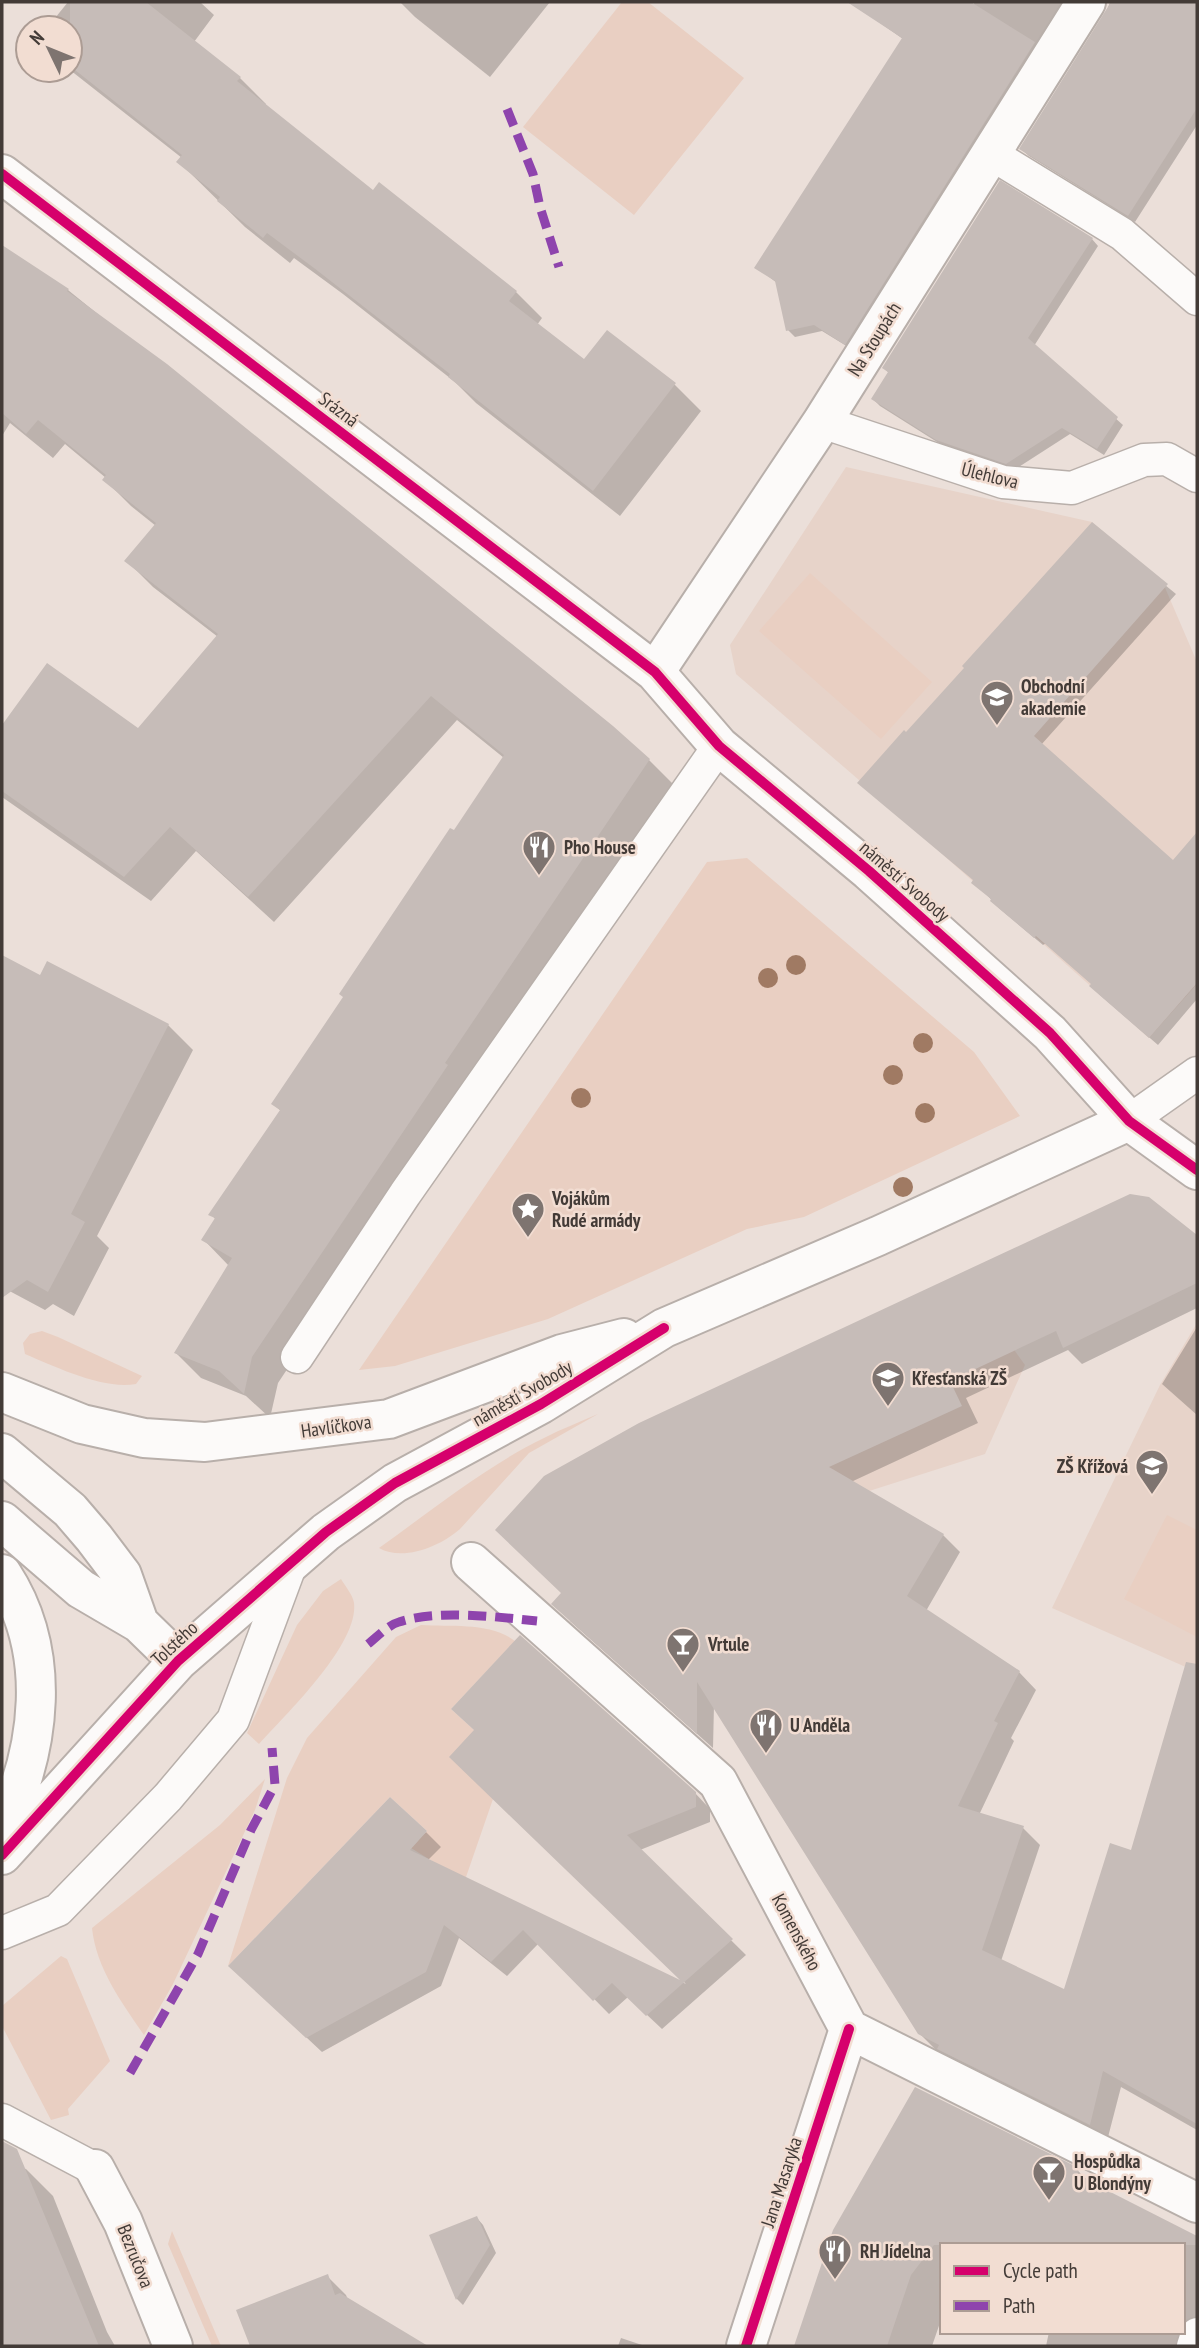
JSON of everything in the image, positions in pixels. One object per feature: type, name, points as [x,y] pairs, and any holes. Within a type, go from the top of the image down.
[{"type":"street","name":"Na Stoupách","points":[[655,672],[822,422],[1086,2]]},
{"type":"street","name":"Srázná","points":[[2,174],[655,672]]},
{"type":"street","name":"náměstí Svobody","points":[[395,1483],[541,1404],[664,1328],[878,1236],[1129,1121],[1040,1024],[869,871],[719,746],[655,672]]},
{"type":"street","points":[[1129,1121],[1197,1170]]},
{"type":"street","name":"Havlíčkova","points":[[2,1392],[82,1424],[145,1438],[205,1442],[389,1419],[562,1354],[664,1328]]},
{"type":"street","points":[[2,1453],[70,1510],[94,1538],[122,1575],[139,1623]]},
{"type":"street","name":"Tolstého","points":[[2,1855],[178,1661],[326,1532],[395,1483]]},
{"type":"street","points":[[2,1521],[81,1589],[139,1623],[178,1661]]},
{"type":"street","name":"Komenského","points":[[471,1562],[718,1782],[849,2029]]},
{"type":"street","points":[[2,1574],[14,1593],[25,1620],[35,1660],[35,1726],[25,1771],[2,1830]]},
{"type":"street","points":[[849,2029],[1197,2203]]},
{"type":"street","name":"Jana Masaryka","points":[[746,2346],[849,2029]]},
{"type":"street","name":"Bezručova","points":[[95,2169],[123,2222],[173,2346]]},
{"type":"lane","points":[[990,153],[1122,234],[1197,299]]},
{"type":"lane","name":"Úlehlova","points":[[822,422],[1003,482],[1072,488],[1144,460],[1167,459],[1197,476]]},
{"type":"lane","points":[[297,1357],[405,1194],[719,746]]},
{"type":"lane","points":[[1129,1121],[1197,1073]]},
{"type":"lane","points":[[2,1933],[58,1910],[169,1797],[233,1720],[292,1560]]},
{"type":"lane","points":[[2,2120],[95,2169]]},
{"type":"lane","points":[[1193,2346],[1197,2334]]},
{"type":"shaded area","points":[[622,2],[648,2],[744,78],[634,215],[523,127]]},
{"type":"shaded area","name":"Obchodní akademie","points":[[846,467],[1092,522],[1163,583],[1197,662],[1197,984],[1149,1038],[736,674],[730,645]]},
{"type":"shaded area","points":[[810,573],[932,682],[881,739],[759,631]]},
{"type":"shaded area","points":[[747,858],[974,1052],[1020,1116],[804,1217],[747,1229],[548,1319],[395,1366],[359,1370],[707,862]]},
{"type":"shaded area","name":"Křesťanská ZŠ","points":[[976,1267],[1015,1351],[1025,1365],[985,1454],[816,1508],[804,1482]]},
{"type":"shaded area","name":"ZŠ Křížová","points":[[1197,1323],[1197,1672],[1052,1608],[1160,1385]]},
{"type":"shaded area","points":[[42,1331],[142,1376],[136,1384],[109,1384],[65,1371],[25,1354],[23,1343],[30,1334]]},
{"type":"shaded area","points":[[598,1414],[529,1453],[460,1529],[443,1541],[410,1553],[389,1552],[379,1548],[459,1490],[522,1449]]},
{"type":"shaded area","points":[[1167,1515],[1197,1530],[1197,1637],[1124,1599]]},
{"type":"shaded area","points":[[341,1579],[354,1603],[352,1620],[345,1638],[318,1678],[259,1744],[247,1733],[297,1625],[323,1591]]},
{"type":"shaded area","points":[[421,1625],[482,1628],[515,1641],[451,1709],[474,1730],[493,1799],[466,1882],[411,1848],[427,1831],[390,1797],[228,1966],[287,1778],[307,1738],[396,1637]]},
{"type":"shaded area","points":[[265,1779],[255,1810],[173,1984],[144,2035],[104,1971],[94,1943],[92,1928],[220,1825]]},
{"type":"shaded area","points":[[61,1956],[67,1959],[110,2061],[68,2109],[69,2115],[51,2120],[2,2026],[2,2006]]},
{"type":"shaded area","points":[[172,2231],[221,2346],[212,2346],[168,2244]]},
{"type":"building","points":[[70,2],[146,2],[241,77],[237,81],[373,190],[379,182],[517,291],[509,301],[584,359],[607,330],[676,383],[593,491],[448,377],[450,374],[314,268],[267,233],[263,238],[217,201],[220,197],[176,162],[182,155],[84,77],[84,14],[70,14]]},
{"type":"building","points":[[847,2],[971,2],[1035,42],[845,345],[814,325],[786,331],[775,281],[754,268],[902,38]]},
{"type":"building","points":[[1111,2],[1197,2],[1197,108],[1128,216],[1019,149]]},
{"type":"building","points":[[1000,180],[1093,238],[1028,338],[1118,417],[1097,449],[1062,428],[1006,464],[936,440],[871,399],[888,372],[882,368]]},
{"type":"building","points":[[2,245],[69,289],[67,291],[167,364],[613,726],[650,759],[445,1063],[448,1065],[252,1357],[244,1394],[219,1371],[174,1353],[232,1258],[201,1240],[215,1218],[208,1215],[280,1110],[271,1104],[343,997],[339,994],[450,828],[454,830],[504,755],[431,696],[248,897],[170,827],[124,877],[2,791],[2,725],[47,663],[138,728],[218,634],[124,561],[156,523],[102,480],[106,475],[38,420],[26,434],[2,413]]},
{"type":"building","points":[[1092,522],[1168,584],[1034,736],[1173,860],[1197,832],[1197,983],[1149,1038],[1036,936],[1034,938],[990,901],[991,899],[971,883],[973,880],[857,783],[964,668],[962,666]]},
{"type":"building","points":[[2,955],[40,975],[47,961],[169,1024],[71,1214],[85,1222],[48,1292],[27,1280],[2,1298]]},
{"type":"building","points":[[1130,1194],[1149,1197],[1197,1235],[1197,1283],[1063,1348],[1056,1331],[950,1381],[962,1406],[829,1467],[944,1534],[907,1596],[1020,1671],[994,1721],[998,1723],[958,1806],[1024,1826],[982,1950],[1064,1989],[1110,1843],[1131,1850],[1186,1662],[1197,1664],[1197,2124],[1103,2071],[1090,2125],[937,2049],[939,2045],[918,2034],[697,1682],[697,1734],[551,1604],[561,1593],[495,1530],[544,1476],[639,1423]]},
{"type":"building","points":[[520,1635],[696,1792],[696,1807],[627,1835],[733,1939],[646,2016],[612,1983],[593,2001],[523,1930],[491,1962],[444,1925],[426,1972],[306,2038],[228,1966],[390,1797],[427,1831],[410,1850],[680,1980],[449,1757],[474,1730],[451,1709]]},
{"type":"building","points":[[915,2087],[1079,2168],[1077,2175],[1197,2236],[1197,2245],[940,2243],[934,2245],[911,2275],[887,2346],[794,2346],[833,2230]]},
{"type":"building","points":[[2,2141],[17,2149],[99,2346],[2,2346]]},
{"type":"building","points":[[477,2216],[490,2245],[456,2300],[429,2235]]},
{"type":"building","points":[[328,2274],[335,2295],[340,2293],[428,2346],[250,2346],[236,2310]]},
{"type":"marked path","points":[[507,109],[533,174],[540,207],[559,267]]},
{"type":"marked path","points":[[368,1644],[391,1626],[414,1618],[467,1615],[537,1621]]},
{"type":"marked path","points":[[130,2073],[198,1954],[251,1830],[275,1785],[272,1748]]},
{"type":"cycle path","points":[[2,174],[655,672],[719,746],[869,871],[1050,1033],[1129,1121],[1197,1170]]},
{"type":"cycle path","points":[[2,1855],[178,1661],[326,1532],[395,1483],[541,1404],[664,1328]]},
{"type":"cycle path","points":[[746,2346],[849,2029]]},
{"type":"place","name":"Obchodní akademie","points":[[997,727]]},
{"type":"place","name":"Pho House","points":[[539,877]]},
{"type":"place","name":"Vojákům Rudé armády","points":[[528,1239]]},
{"type":"place","name":"Křesťanská ZŠ","points":[[888,1408]]},
{"type":"place","name":"ZŠ Křížová","points":[[1152,1496]]},
{"type":"place","name":"Vrtule","points":[[683,1674]]},
{"type":"place","name":"U Anděla","points":[[766,1755]]},
{"type":"place","name":"Hospůdka U Blondýny","points":[[1049,2202]]},
{"type":"place","name":"RH Jídelna","points":[[835,2281]]}]
